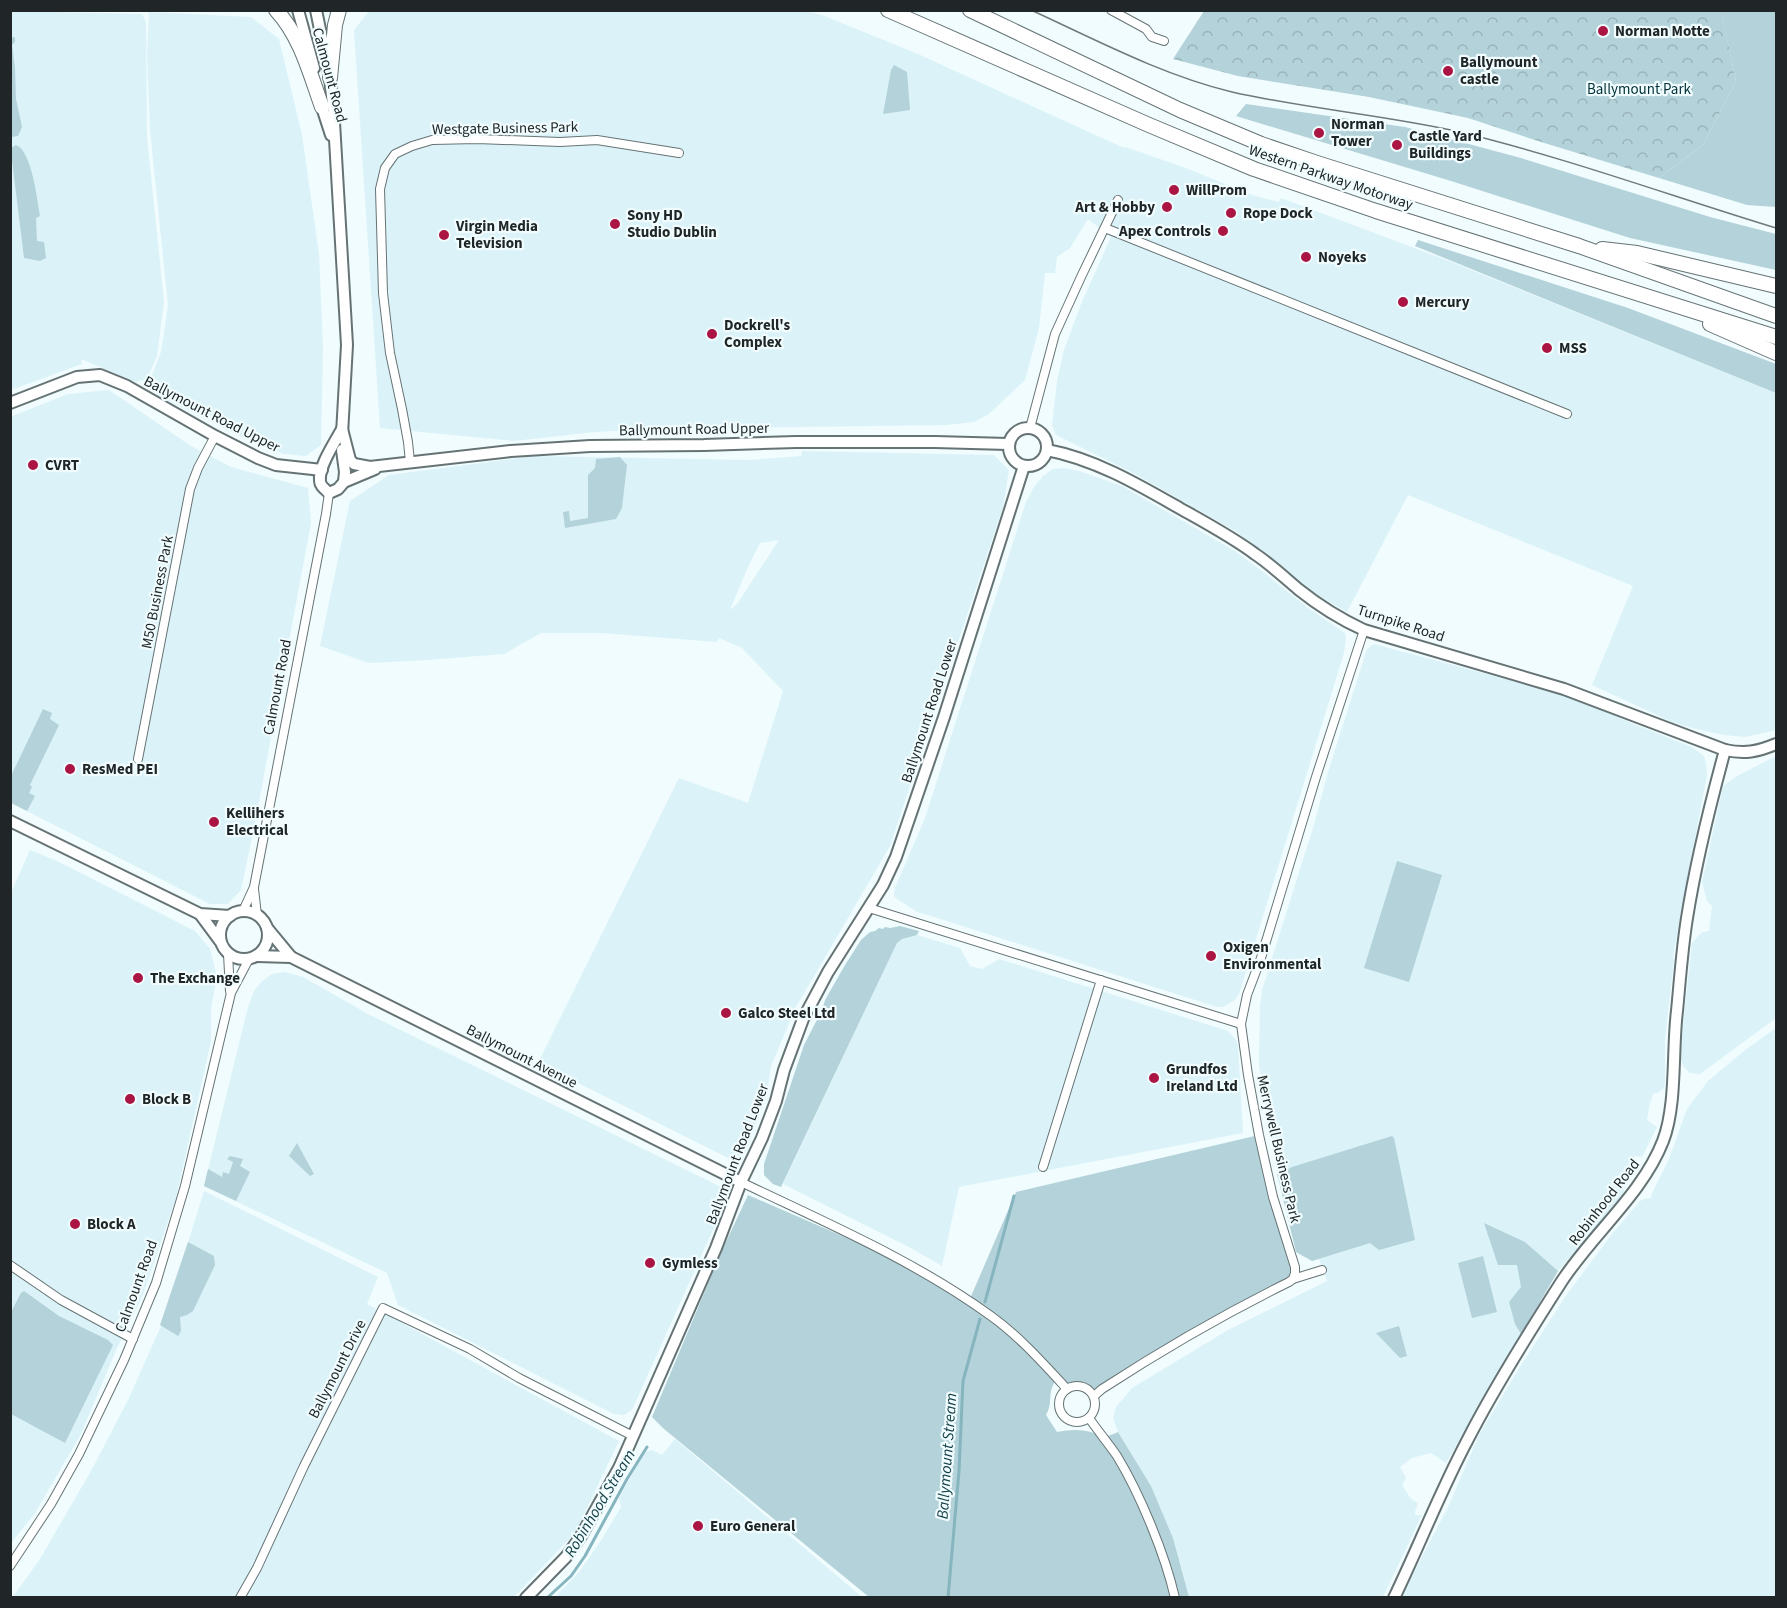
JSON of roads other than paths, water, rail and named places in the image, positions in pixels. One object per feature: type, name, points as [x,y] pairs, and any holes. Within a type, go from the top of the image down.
[{"type":"highway","points":[[276,10],[285,20],[303,54],[322,107]]},
{"type":"highway","points":[[330,78],[335,25],[339,10]]},
{"type":"highway","name":"Western Parkway Motorway","points":[[888,10],[1254,169],[1376,211],[1776,337]]},
{"type":"highway","name":"Western Parkway Motorway","points":[[970,10],[1180,110],[1261,144],[1317,164],[1580,246],[1776,316]]},
{"type":"highway","points":[[1580,246],[1637,253],[1776,286]]},
{"type":"highway","points":[[1634,291],[1776,353]]},
{"type":"street","name":"Calmount Road","points":[[298,10],[322,107],[335,147]]},
{"type":"street","name":"Calmount Road","points":[[316,10],[330,78],[346,307],[347,345],[341,446],[345,472],[344,482]]},
{"type":"street","points":[[1111,10],[1146,29],[1152,37],[1164,41]]},
{"type":"street","name":"Westgate Business Park","points":[[410,462],[390,353],[383,293],[380,189],[385,168],[395,154],[432,140],[477,139],[560,142],[597,140],[679,153]]},
{"type":"street","points":[[1030,428],[1055,334],[1118,200]]},
{"type":"street","points":[[1105,228],[1567,414]]},
{"type":"street","name":"Ballymount Road Upper","points":[[10,403],[77,377],[100,375],[127,386],[258,458],[276,465],[322,470]]},
{"type":"street","points":[[1030,428],[1041,433],[1045,438],[1047,450],[1041,461],[1024,466],[1011,457],[1008,444],[1016,432],[1030,428]]},
{"type":"street","name":"Calmount Road","points":[[322,470],[342,429]]},
{"type":"street","name":"Ballymount Road Upper","points":[[342,429],[350,460],[354,464],[370,467],[511,451],[590,446],[935,441],[1008,444]]},
{"type":"street","name":"M50 Business Park","points":[[138,759],[190,489],[215,436]]},
{"type":"street","name":"Turnpike Road","points":[[1047,450],[1076,457],[1107,470],[1227,535],[1257,554],[1321,606],[1364,630],[1564,689],[1725,750],[1743,753],[1763,750],[1776,744]]},
{"type":"street","name":"Ballymount Road Lower","points":[[526,1598],[566,1557],[581,1536],[619,1468],[766,1128],[803,1019],[828,972],[883,885],[896,857],[1024,466]]},
{"type":"street","name":"Ballymount Road Upper","points":[[328,493],[340,488],[344,482],[381,467]]},
{"type":"street","points":[[322,470],[320,483],[328,493]]},
{"type":"street","name":"Calmount Road","points":[[243,911],[254,887],[326,514],[328,493]]},
{"type":"street","points":[[869,908],[1241,1024],[1247,995],[1261,958],[1364,630]]},
{"type":"street","name":"Robinhood Road","points":[[1394,1598],[1466,1441],[1523,1344],[1561,1282],[1649,1170],[1664,1139],[1671,1107],[1676,1013],[1687,918],[1708,812],[1725,750]]},
{"type":"street","points":[[10,820],[200,914],[230,916],[243,911],[257,915],[267,928],[266,944],[253,957],[234,958],[228,954],[200,914]]},
{"type":"street","name":"Calmount Road","points":[[254,887],[257,915]]},
{"type":"street","points":[[220,941],[221,927],[230,916]]},
{"type":"street","name":"Ballymount Avenue","points":[[267,928],[291,957],[741,1182]]},
{"type":"street","name":"Calmount Road","points":[[10,1566],[51,1504],[79,1454],[134,1339],[156,1283],[185,1186],[231,993],[228,954]]},
{"type":"street","name":"Calmount Road","points":[[231,993],[253,957]]},
{"type":"street","name":"Ballymount Avenue","points":[[253,957],[291,957]]},
{"type":"street","points":[[1043,1167],[1101,980]]},
{"type":"street","name":"Merrywell Business Park","points":[[1241,1024],[1256,1119],[1273,1197],[1295,1267],[1293,1279]]},
{"type":"street","points":[[741,1182],[892,1254],[954,1291],[992,1316],[1044,1364],[1066,1389]]},
{"type":"street","points":[[10,1265],[61,1300],[134,1339]]},
{"type":"street","points":[[1094,1396],[1164,1349],[1256,1298],[1293,1279],[1322,1270]]},
{"type":"street","name":"Ballymount Drive","points":[[240,1598],[257,1568],[304,1466],[383,1308],[470,1349],[519,1378],[633,1436]]},
{"type":"street","points":[[1079,1386],[1090,1390],[1094,1396],[1095,1408],[1089,1419],[1078,1423],[1068,1420],[1061,1414],[1059,1401],[1066,1389],[1079,1386]]},
{"type":"street","points":[[1089,1419],[1116,1455],[1141,1502],[1171,1580],[1174,1598]]},
{"type":"waterway","name":"Ballymount Stream","points":[[985,1302],[1014,1196]]},
{"type":"waterway","name":"Ballymount Stream","points":[[948,1598],[959,1471],[963,1381],[980,1319]]},
{"type":"waterway","name":"Robinhood Stream","points":[[547,1598],[571,1576],[585,1556],[647,1447]]},
{"type":"tram line","points":[[1031,10],[1130,56],[1206,85],[1260,98],[1403,121],[1500,142],[1776,228]]},
{"type":"place","name":"Norman Motte","points":[[1603,31]]},
{"type":"place","name":"Ballymount castle","points":[[1448,71]]},
{"type":"place","name":"Norman Tower","points":[[1319,133]]},
{"type":"place","name":"Castle Yard Buildings","points":[[1397,145]]},
{"type":"place","name":"WillProm","points":[[1174,190]]},
{"type":"place","name":"Art & Hobby","points":[[1167,207]]},
{"type":"place","name":"Rope Dock","points":[[1231,213]]},
{"type":"place","name":"Sony HD Studio Dublin","points":[[615,224]]},
{"type":"place","name":"Apex Controls","points":[[1223,231]]},
{"type":"place","name":"Virgin Media Television","points":[[444,235]]},
{"type":"place","name":"Noyeks","points":[[1306,257]]},
{"type":"place","name":"Mercury","points":[[1403,302]]},
{"type":"place","name":"Dockrell's Complex","points":[[712,334]]},
{"type":"place","name":"MSS","points":[[1547,348]]},
{"type":"place","name":"CVRT","points":[[33,465]]},
{"type":"place","name":"ResMed PEI","points":[[70,769]]},
{"type":"place","name":"Kellihers Electrical","points":[[214,822]]},
{"type":"place","name":"Oxigen Environmental","points":[[1211,956]]},
{"type":"place","name":"The Exchange","points":[[138,978]]},
{"type":"place","name":"Galco Steel Ltd","points":[[726,1013]]},
{"type":"place","name":"Grundfos Ireland Ltd","points":[[1154,1078]]},
{"type":"place","name":"Block B","points":[[130,1099]]},
{"type":"place","name":"Block A","points":[[75,1224]]},
{"type":"place","name":"Gymless","points":[[650,1263]]},
{"type":"place","name":"Euro General","points":[[698,1526]]},
{"type":"park label","name":"Ballymount Park","points":[[1639,89]]}]
